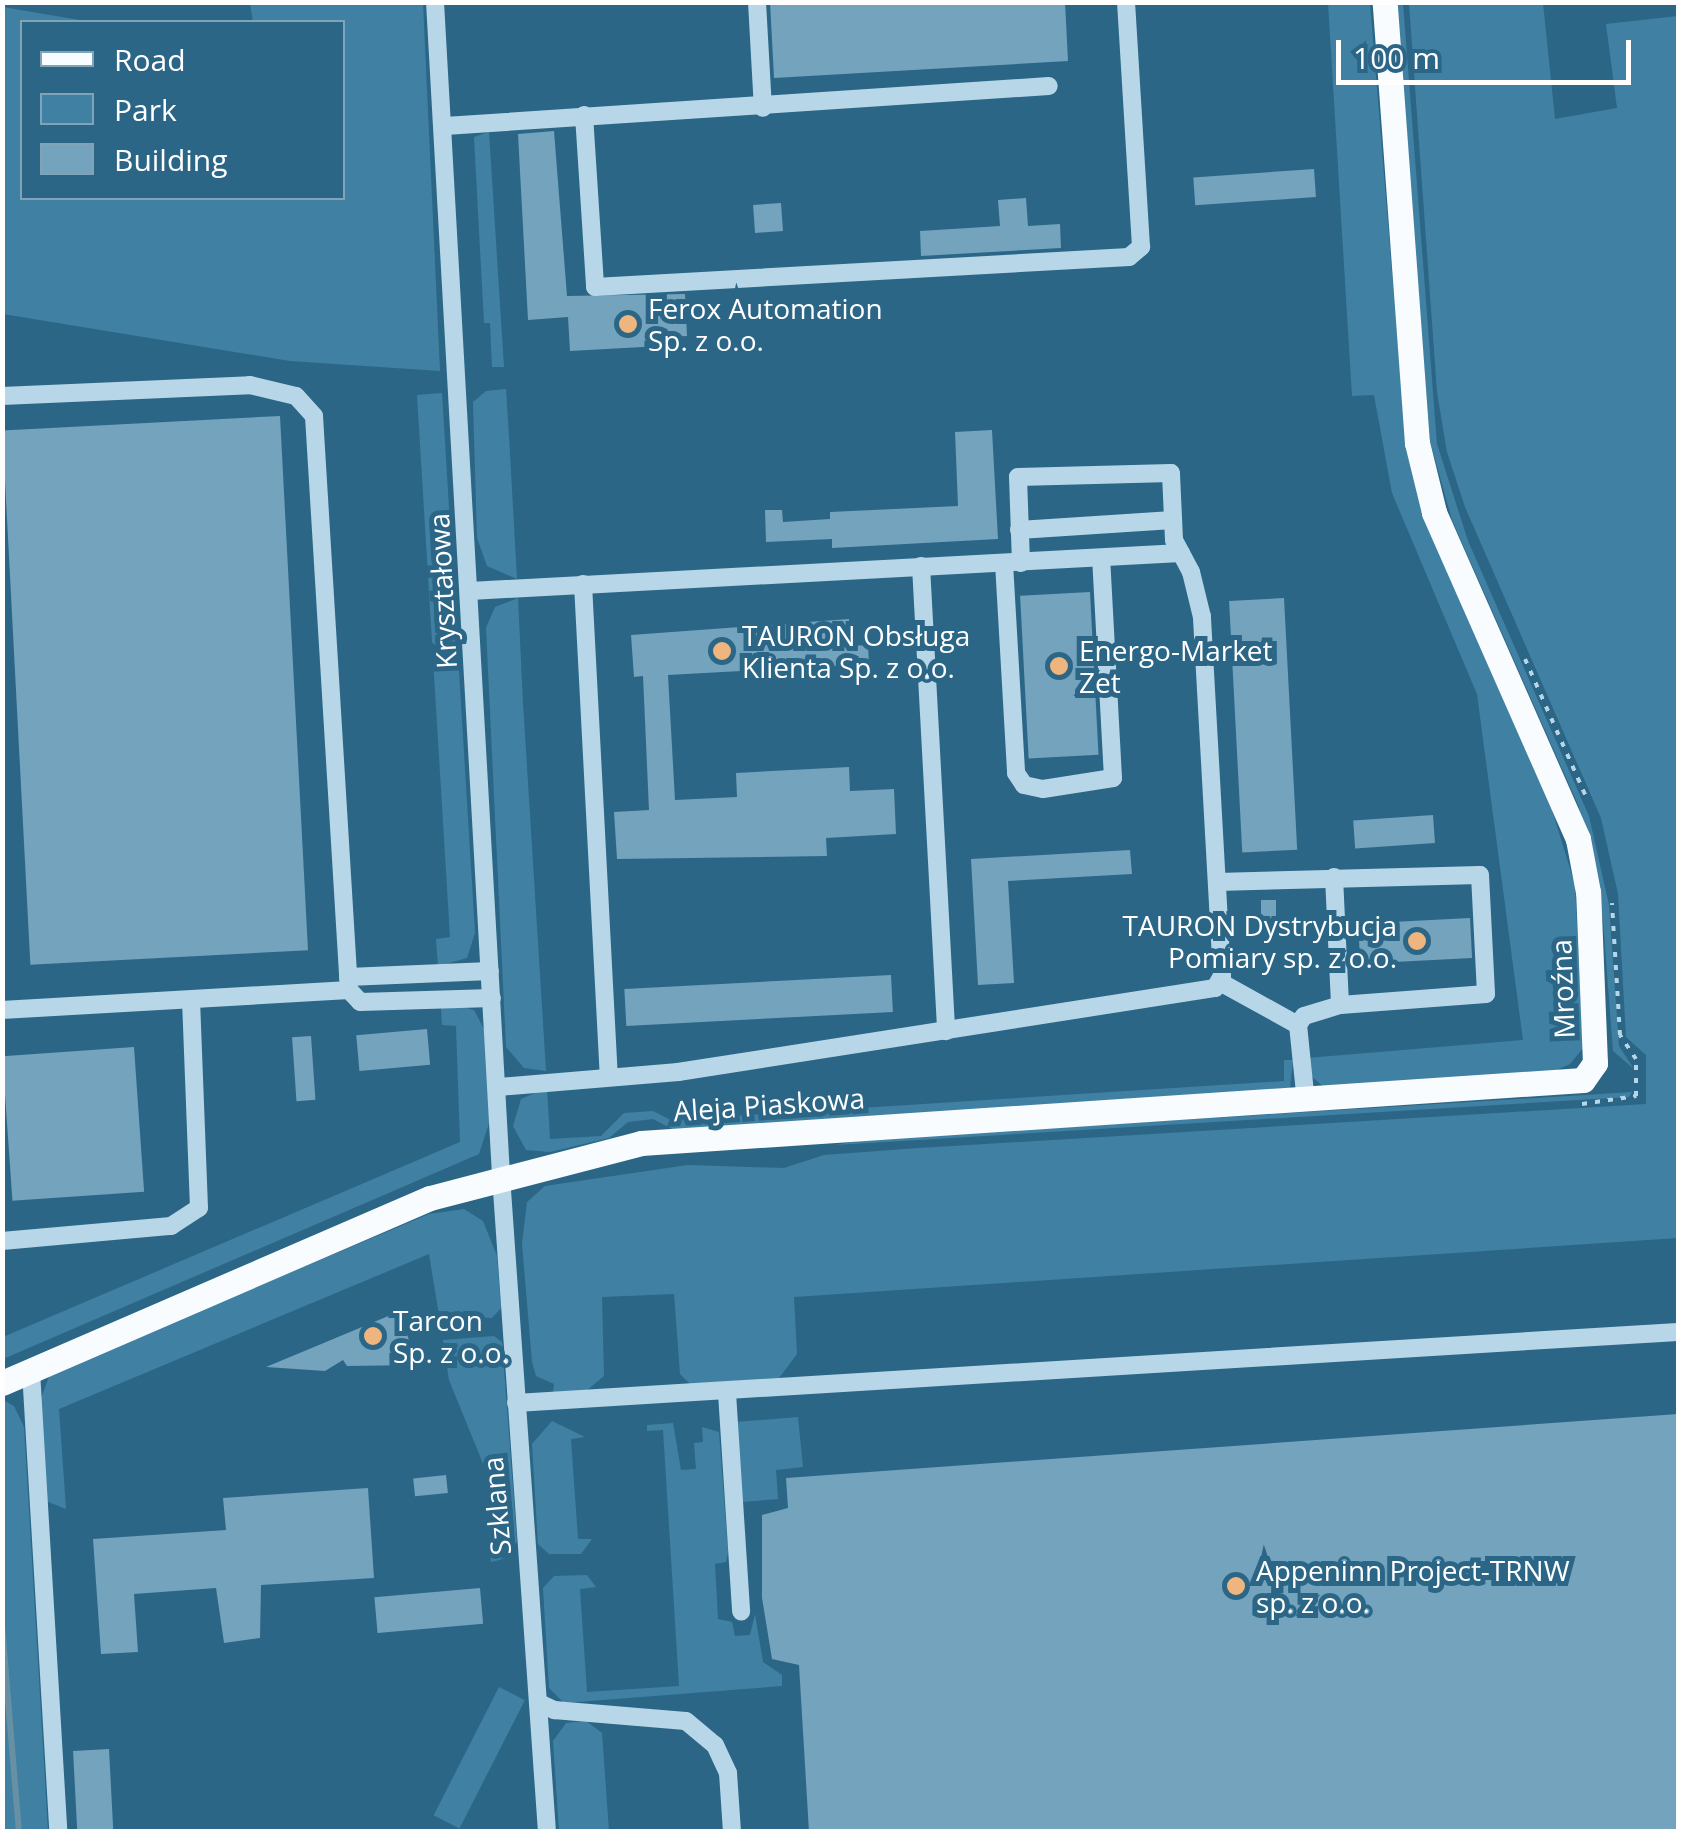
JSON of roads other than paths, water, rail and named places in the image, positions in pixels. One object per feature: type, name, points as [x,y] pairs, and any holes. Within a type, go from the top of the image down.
[{"type":"main road","name":"Mroźna","points":[[1385,2],[1417,444],[1434,512],[1560,788],[1599,891],[1595,1063],[1583,1080]]},
{"type":"main road","name":"Aleja Piaskowa","points":[[2,1383],[430,1198],[501,1176],[641,1143],[1306,1102],[1583,1080]]},
{"type":"street","name":"Kryształowa","points":[[436,2],[446,126],[501,1176]]},
{"type":"street","points":[[757,2],[763,108]]},
{"type":"street","points":[[584,116],[596,287],[1129,257],[1141,247],[1126,2]]},
{"type":"street","points":[[446,126],[763,108],[1049,86]]},
{"type":"street","points":[[2,396],[250,385],[296,396],[314,416],[348,984],[360,1002],[492,998]]},
{"type":"street","points":[[1101,559],[1113,778],[1044,789],[1024,784],[1016,773],[1016,480],[1030,475],[1168,469],[1173,520],[1202,617],[1220,982]]},
{"type":"street","points":[[1018,530],[1173,520]]},
{"type":"street","points":[[470,590],[1181,553]]},
{"type":"street","points":[[921,566],[946,1031]]},
{"type":"street","points":[[582,584],[609,1074]]},
{"type":"street","points":[[1217,882],[1477,871],[1488,990],[1478,997],[1340,1005],[1304,1016],[1298,1025],[1306,1102]]},
{"type":"street","points":[[1334,877],[1340,1005]]},
{"type":"street","points":[[2,1010],[191,1003],[490,971]]},
{"type":"street","points":[[499,1086],[609,1074],[678,1072],[1202,992],[1220,982]]},
{"type":"street","points":[[1220,982],[1298,1025]]},
{"type":"street","points":[[2,1240],[170,1226],[198,1208],[191,1003]]},
{"type":"street","name":"Szklana","points":[[501,1176],[548,1832]]},
{"type":"street","points":[[516,1403],[1678,1332]]},
{"type":"street","points":[[32,1371],[58,1832]]},
{"type":"street","points":[[727,1393],[741,1612]]},
{"type":"street","points":[[540,1703],[554,1710],[686,1722],[715,1744],[728,1773],[732,1832]]},
{"type":"waterway","points":[[2,1626],[19,1832]]},
{"type":"place","name":"Ferox Automation Sp. z o.o.","points":[[628,324]]},
{"type":"place","name":"TAURON Obsługa Klienta Sp. z o.o.","points":[[722,651]]},
{"type":"place","name":"Energo-Market Zet","points":[[1059,666]]},
{"type":"place","name":"TAURON Dystrybucja Pomiary sp. z o.o.","points":[[1417,941]]},
{"type":"place","name":"Tarcon Sp. z o.o.","points":[[373,1336]]},
{"type":"place","name":"Appeninn Project-TRNW sp. z o.o.","points":[[1236,1586]]}]
